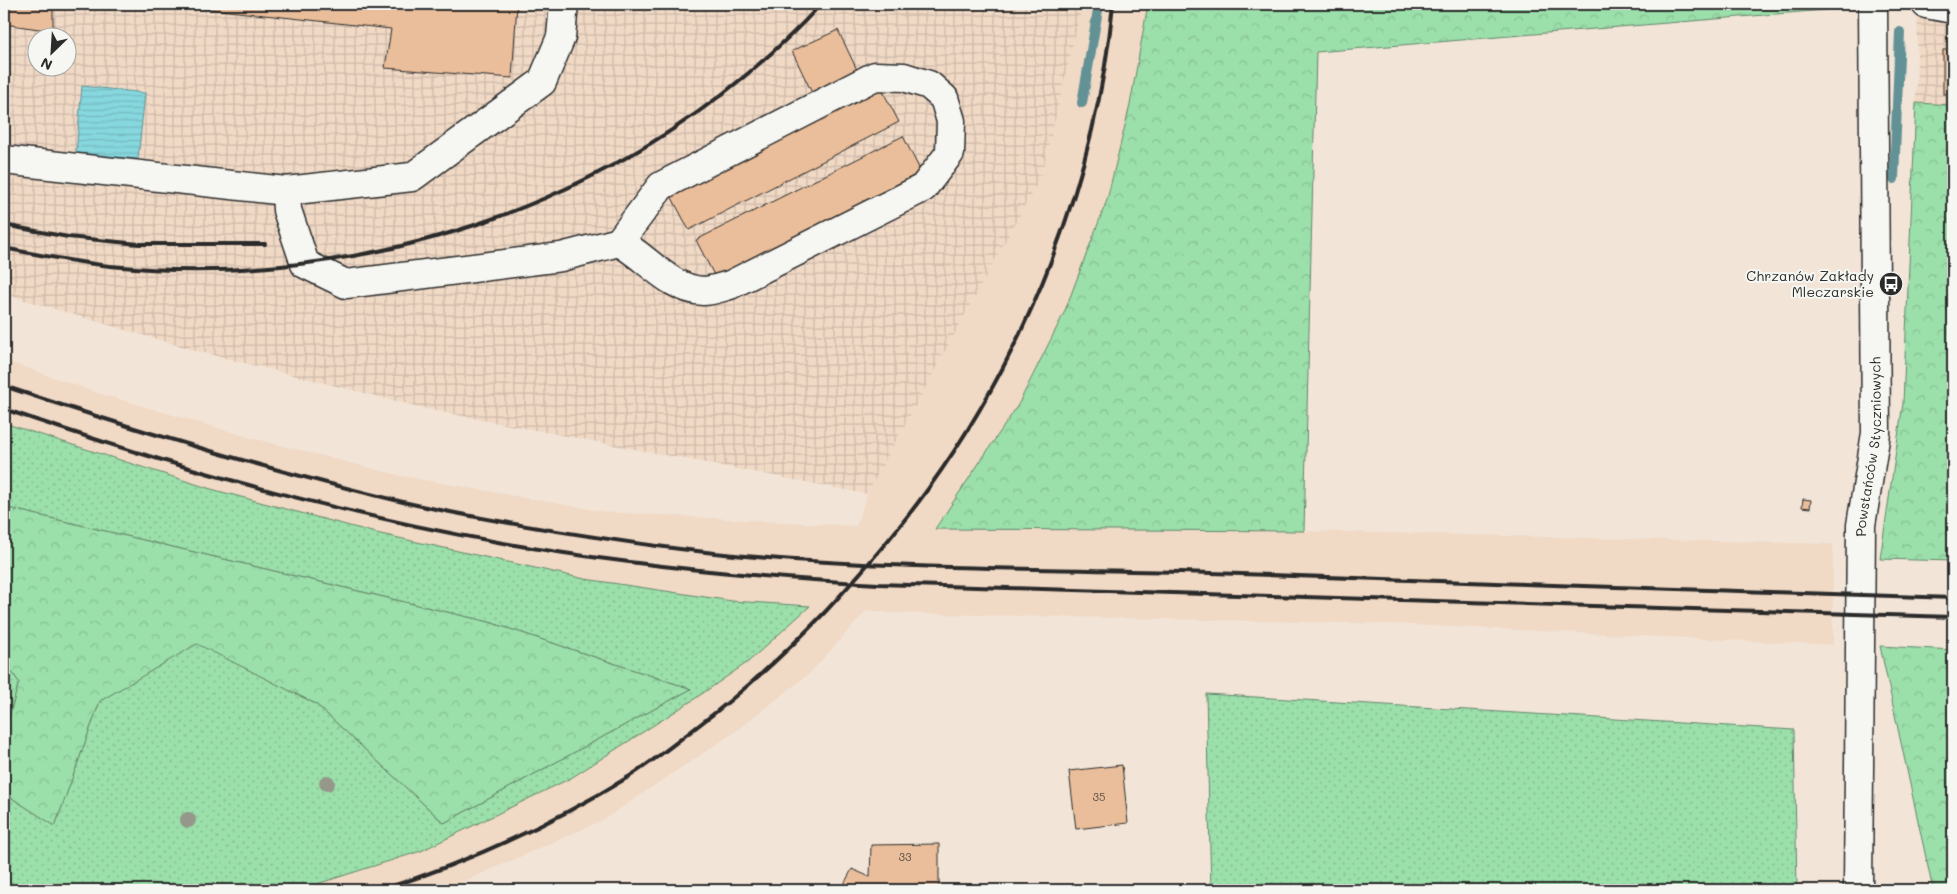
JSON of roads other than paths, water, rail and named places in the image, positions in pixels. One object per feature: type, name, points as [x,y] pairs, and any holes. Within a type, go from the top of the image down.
[{"type":"street","points":[[4,160],[286,192],[412,177],[542,82],[561,37],[564,4]]},
{"type":"street","name":"Powstańców Styczniowych","points":[[1858,890],[1861,525],[1876,433],[1873,4]]},
{"type":"street","points":[[1926,4],[1953,9]]},
{"type":"street","points":[[286,192],[287,210],[305,264],[346,284],[561,257],[619,242],[661,186],[875,76],[904,77],[929,84],[944,98],[951,121],[950,153],[924,188],[730,285],[704,291],[684,286],[654,270],[634,250],[619,242]]},
{"type":"water","points":[[82,86],[145,93],[138,159],[76,153]]},
{"type":"waterway","points":[[1082,103],[1099,4]]},
{"type":"waterway","points":[[1894,179],[1900,32]]},
{"type":"railway","points":[[366,4],[401,7]]},
{"type":"railway","points":[[4,248],[110,266],[208,270],[306,263],[402,246],[496,218],[586,179],[671,130],[750,72],[821,4]]},
{"type":"railway","points":[[381,890],[446,867],[509,841],[600,794],[646,765],[729,701],[779,658],[826,611],[892,536],[928,489],[964,436],[997,379],[1026,320],[1052,258],[1074,196],[1091,132],[1105,68],[1113,4]]},
{"type":"railway","points":[[4,225],[68,237],[139,244],[265,244]]},
{"type":"railway","points":[[4,386],[202,448],[302,477],[403,502],[561,532],[722,554],[919,566],[1181,572],[1953,598]]},
{"type":"railway","points":[[4,409],[189,468],[313,502],[439,531],[550,551],[643,564],[784,578],[878,584],[1953,617]]},
{"type":"place","name":"Chrzanów Zakłady Mleczarskie","points":[[1891,284]]}]
